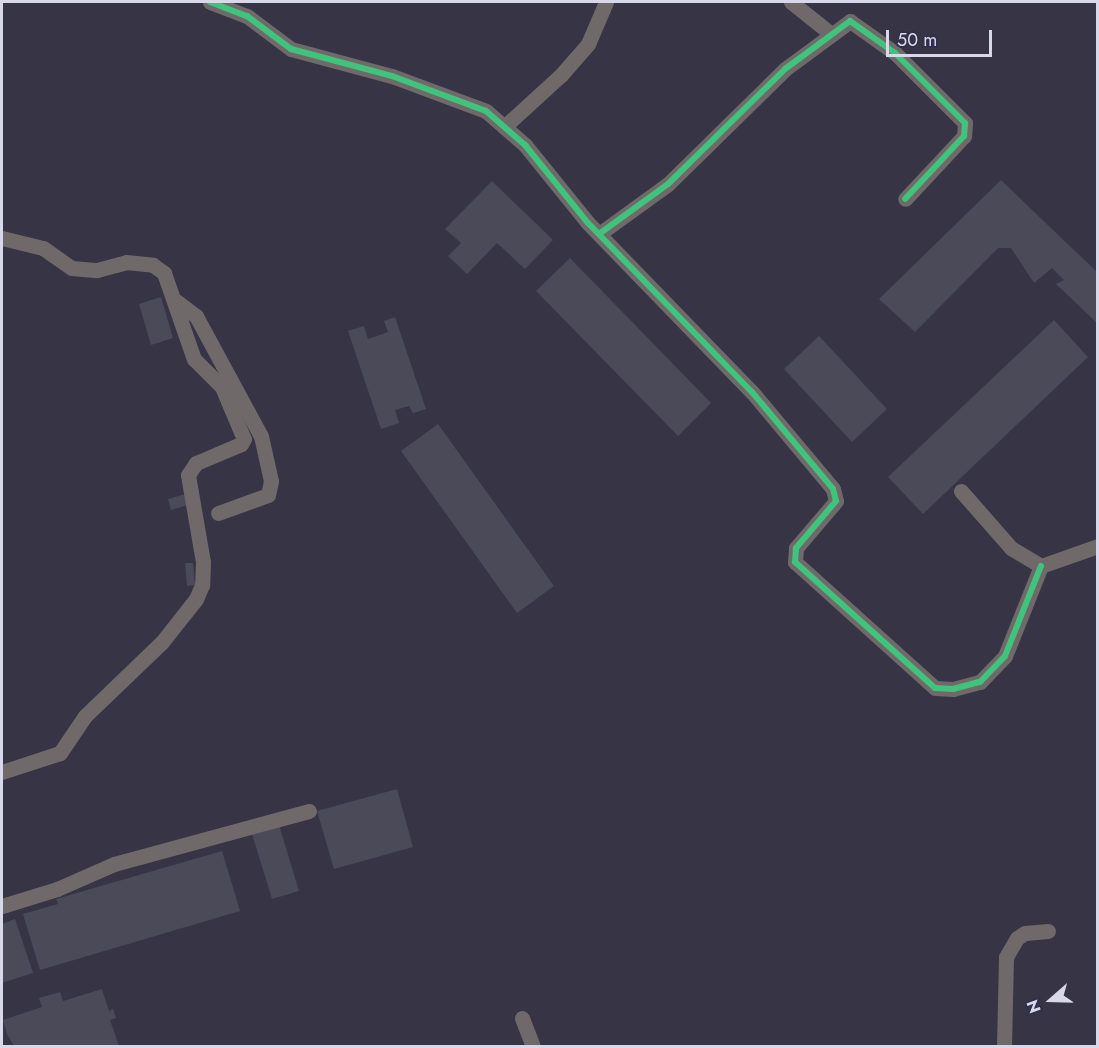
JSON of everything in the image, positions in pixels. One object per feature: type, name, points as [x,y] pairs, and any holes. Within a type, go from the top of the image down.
[{"type":"street","points":[[210,2],[247,16],[291,49],[442,92],[486,111],[525,145],[599,234],[752,392],[833,489],[836,501],[796,548],[795,562],[935,688],[953,689],[980,682],[1005,656],[1041,566],[1098,546]]},
{"type":"street","points":[[504,127],[561,75],[588,44],[606,2]]},
{"type":"street","points":[[791,2],[830,33]]},
{"type":"street","points":[[599,234],[668,184],[746,104],[830,33],[850,21],[895,52],[965,123],[964,136],[905,199]]},
{"type":"street","points":[[2,238],[43,248],[72,268],[97,270],[126,262],[153,265],[164,273],[176,300],[194,359],[222,387],[244,439],[241,444],[196,463],[188,475],[203,561],[202,585],[162,642],[85,716],[60,753],[2,772]]},
{"type":"street","points":[[176,300],[196,316],[261,436],[272,481],[268,495],[218,513]]},
{"type":"street","points":[[961,491],[1011,548],[1041,566]]},
{"type":"street","points":[[2,906],[57,889],[114,864],[309,811]]},
{"type":"street","points":[[1004,1047],[1006,957],[1017,938],[1025,933],[1048,931]]},
{"type":"street","points":[[522,1018],[533,1047]]},
{"type":"building","points":[[1001,180],[1098,273],[1098,324],[1056,284],[1064,280],[1052,268],[1034,283],[1011,248],[998,248],[915,332],[879,299]]},
{"type":"building","points":[[492,181],[553,240],[525,269],[497,243],[467,274],[448,256],[461,243],[445,229]]},
{"type":"building","points":[[570,258],[711,403],[678,436],[536,291]]},
{"type":"building","points":[[161,297],[173,338],[151,345],[139,304]]},
{"type":"building","points":[[395,317],[426,409],[413,413],[409,406],[395,410],[399,423],[381,429],[348,331],[364,326],[368,339],[388,332],[384,321]]},
{"type":"building","points":[[1054,320],[1088,357],[923,514],[888,477]]},
{"type":"building","points":[[819,336],[887,409],[852,442],[784,369]]},
{"type":"building","points":[[438,424],[554,586],[517,613],[401,451]]},
{"type":"building","points":[[185,494],[188,505],[171,510],[168,499]]},
{"type":"building","points":[[185,563],[193,563],[195,585],[187,586]]},
{"type":"building","points":[[397,789],[413,847],[334,869],[317,811]]},
{"type":"building","points":[[279,825],[299,891],[272,899],[252,834]]},
{"type":"building","points":[[222,851],[240,911],[40,970],[23,914],[58,904],[56,899]]},
{"type":"building","points":[[15,919],[33,973],[2,983],[2,924]]},
{"type":"building","points":[[102,989],[109,1011],[113,1009],[116,1018],[110,1020],[119,1046],[14,1046],[7,1034],[3,1020],[42,1007],[39,998],[60,992],[63,1001]]},
{"type":"cycle path","points":[[210,2],[247,16],[291,49],[392,76],[486,111],[525,145],[588,223],[752,392],[833,489],[836,501],[796,548],[795,562],[935,688],[953,689],[980,682],[1005,656],[1041,566]]},
{"type":"cycle path","points":[[599,234],[668,184],[785,69],[850,21],[895,53],[965,123],[964,136],[905,199]]}]
